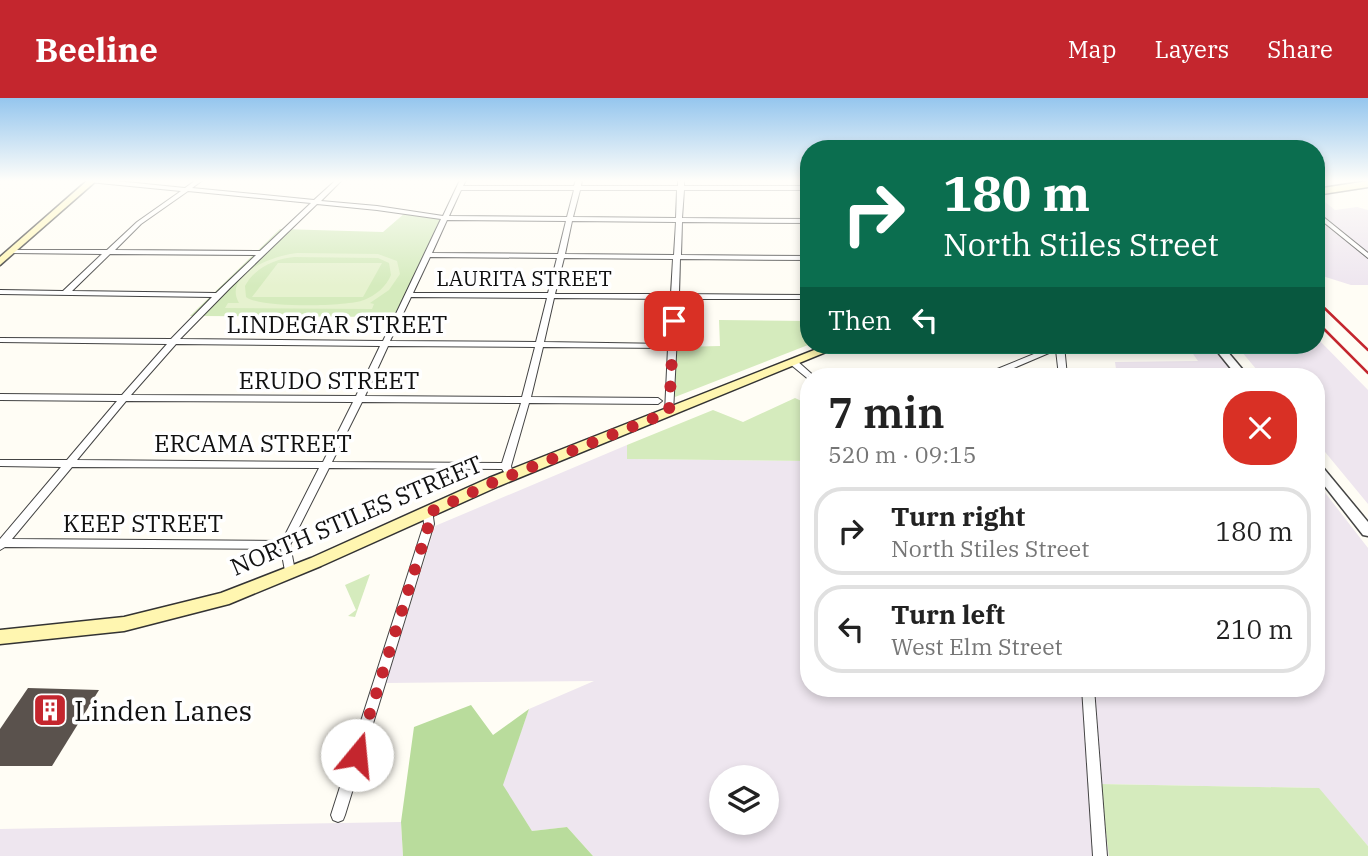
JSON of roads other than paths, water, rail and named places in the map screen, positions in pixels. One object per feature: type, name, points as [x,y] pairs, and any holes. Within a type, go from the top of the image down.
[{"type":"main road","points":[[0,262],[52,215]]},
{"type":"main road","name":"NORTH STILES STREET","points":[[0,637],[124,624],[223,599],[428,513],[508,471],[669,412],[814,354]]},
{"type":"street","points":[[65,293],[106,252],[150,215]]},
{"type":"street","points":[[1,544],[174,341],[300,215]]},
{"type":"street","points":[[423,215],[445,218],[800,221]]},
{"type":"street","points":[[508,471],[570,215]]},
{"type":"street","points":[[669,412],[679,215]]},
{"type":"street","points":[[290,571],[285,545],[359,399],[445,218]]},
{"type":"street","points":[[1325,220],[1368,256]]},
{"type":"street","points":[[12,251],[262,253]]},
{"type":"street","points":[[427,255],[800,258]]},
{"type":"street","points":[[0,292],[219,295]]},
{"type":"street","name":"LAURITA STREET","points":[[408,295],[800,297]]},
{"type":"street","name":"LINDEGAR STREET","points":[[0,340],[673,346]]},
{"type":"street","points":[[1007,368],[1039,354]]},
{"type":"street","points":[[1225,354],[1236,368]]},
{"type":"street","points":[[793,362],[800,368]]},
{"type":"street","name":"ERUDO STREET","points":[[0,397],[658,401]]},
{"type":"street","name":"ERCAMA STREET","points":[[0,463],[325,465],[508,471]]},
{"type":"street","points":[[1325,478],[1368,531]]},
{"type":"street","points":[[338,815],[429,524],[428,513]]},
{"type":"street","name":"KEEP STREET","points":[[1,544],[285,545]]},
{"type":"street","points":[[1089,697],[1100,856]]},
{"type":"railway","points":[[1325,309],[1368,350]]},
{"type":"railway","points":[[1325,330],[1368,373]]},
{"type":"place","name":"Linden Lanes","points":[[50,710]]}]
